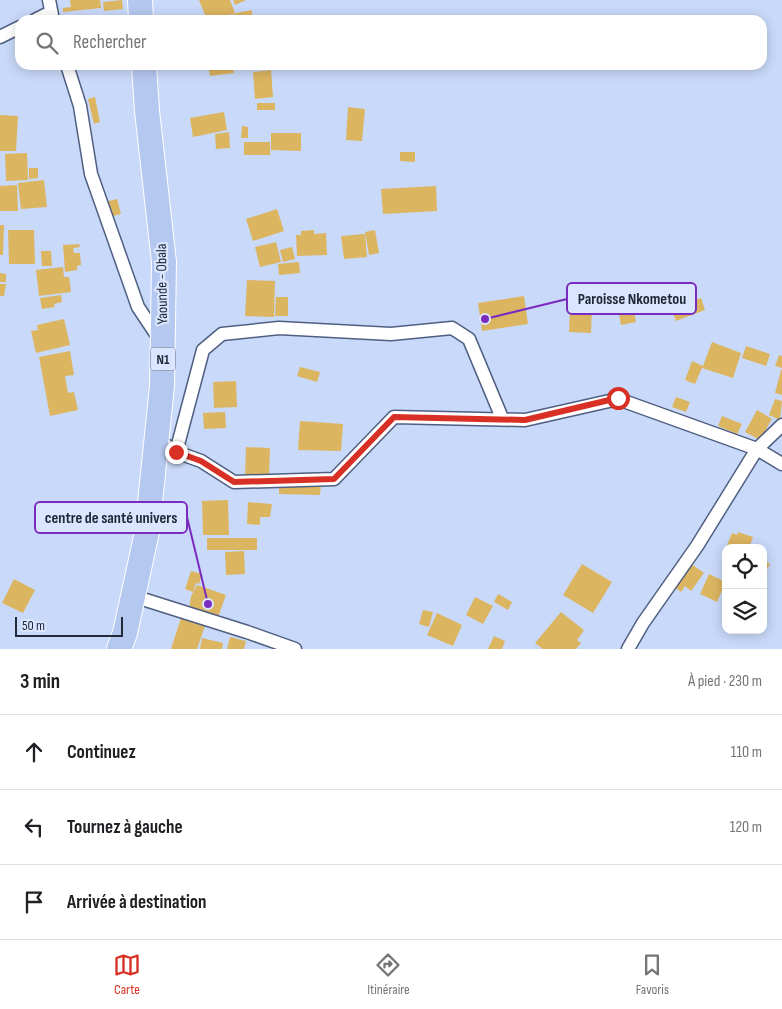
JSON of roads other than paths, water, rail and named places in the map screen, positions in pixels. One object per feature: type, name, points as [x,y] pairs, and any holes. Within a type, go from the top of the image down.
[{"type":"highway","points":[[140,0],[141,15]]},
{"type":"highway","name":"Yaounde - Obala","points":[[119,649],[147,532],[162,386],[164,262],[147,111],[144,70]]},
{"type":"street","points":[[0,37],[15,30]]},
{"type":"street","points":[[69,70],[80,106],[91,174],[138,307],[163,344]]},
{"type":"street","points":[[176,452],[203,350],[222,334],[279,328],[391,334],[452,328],[469,339],[502,418]]},
{"type":"street","points":[[157,439],[176,452],[201,461],[234,482],[334,479],[394,417],[525,420],[618,398],[757,449],[782,464]]},
{"type":"street","points":[[628,649],[643,623],[698,546],[757,449],[782,426]]},
{"type":"street","points":[[133,596],[295,649]]},
{"type":"place","name":"Paroisse Nkometou","points":[[485,319]]},
{"type":"place","name":"centre de santé univers","points":[[208,604]]}]
